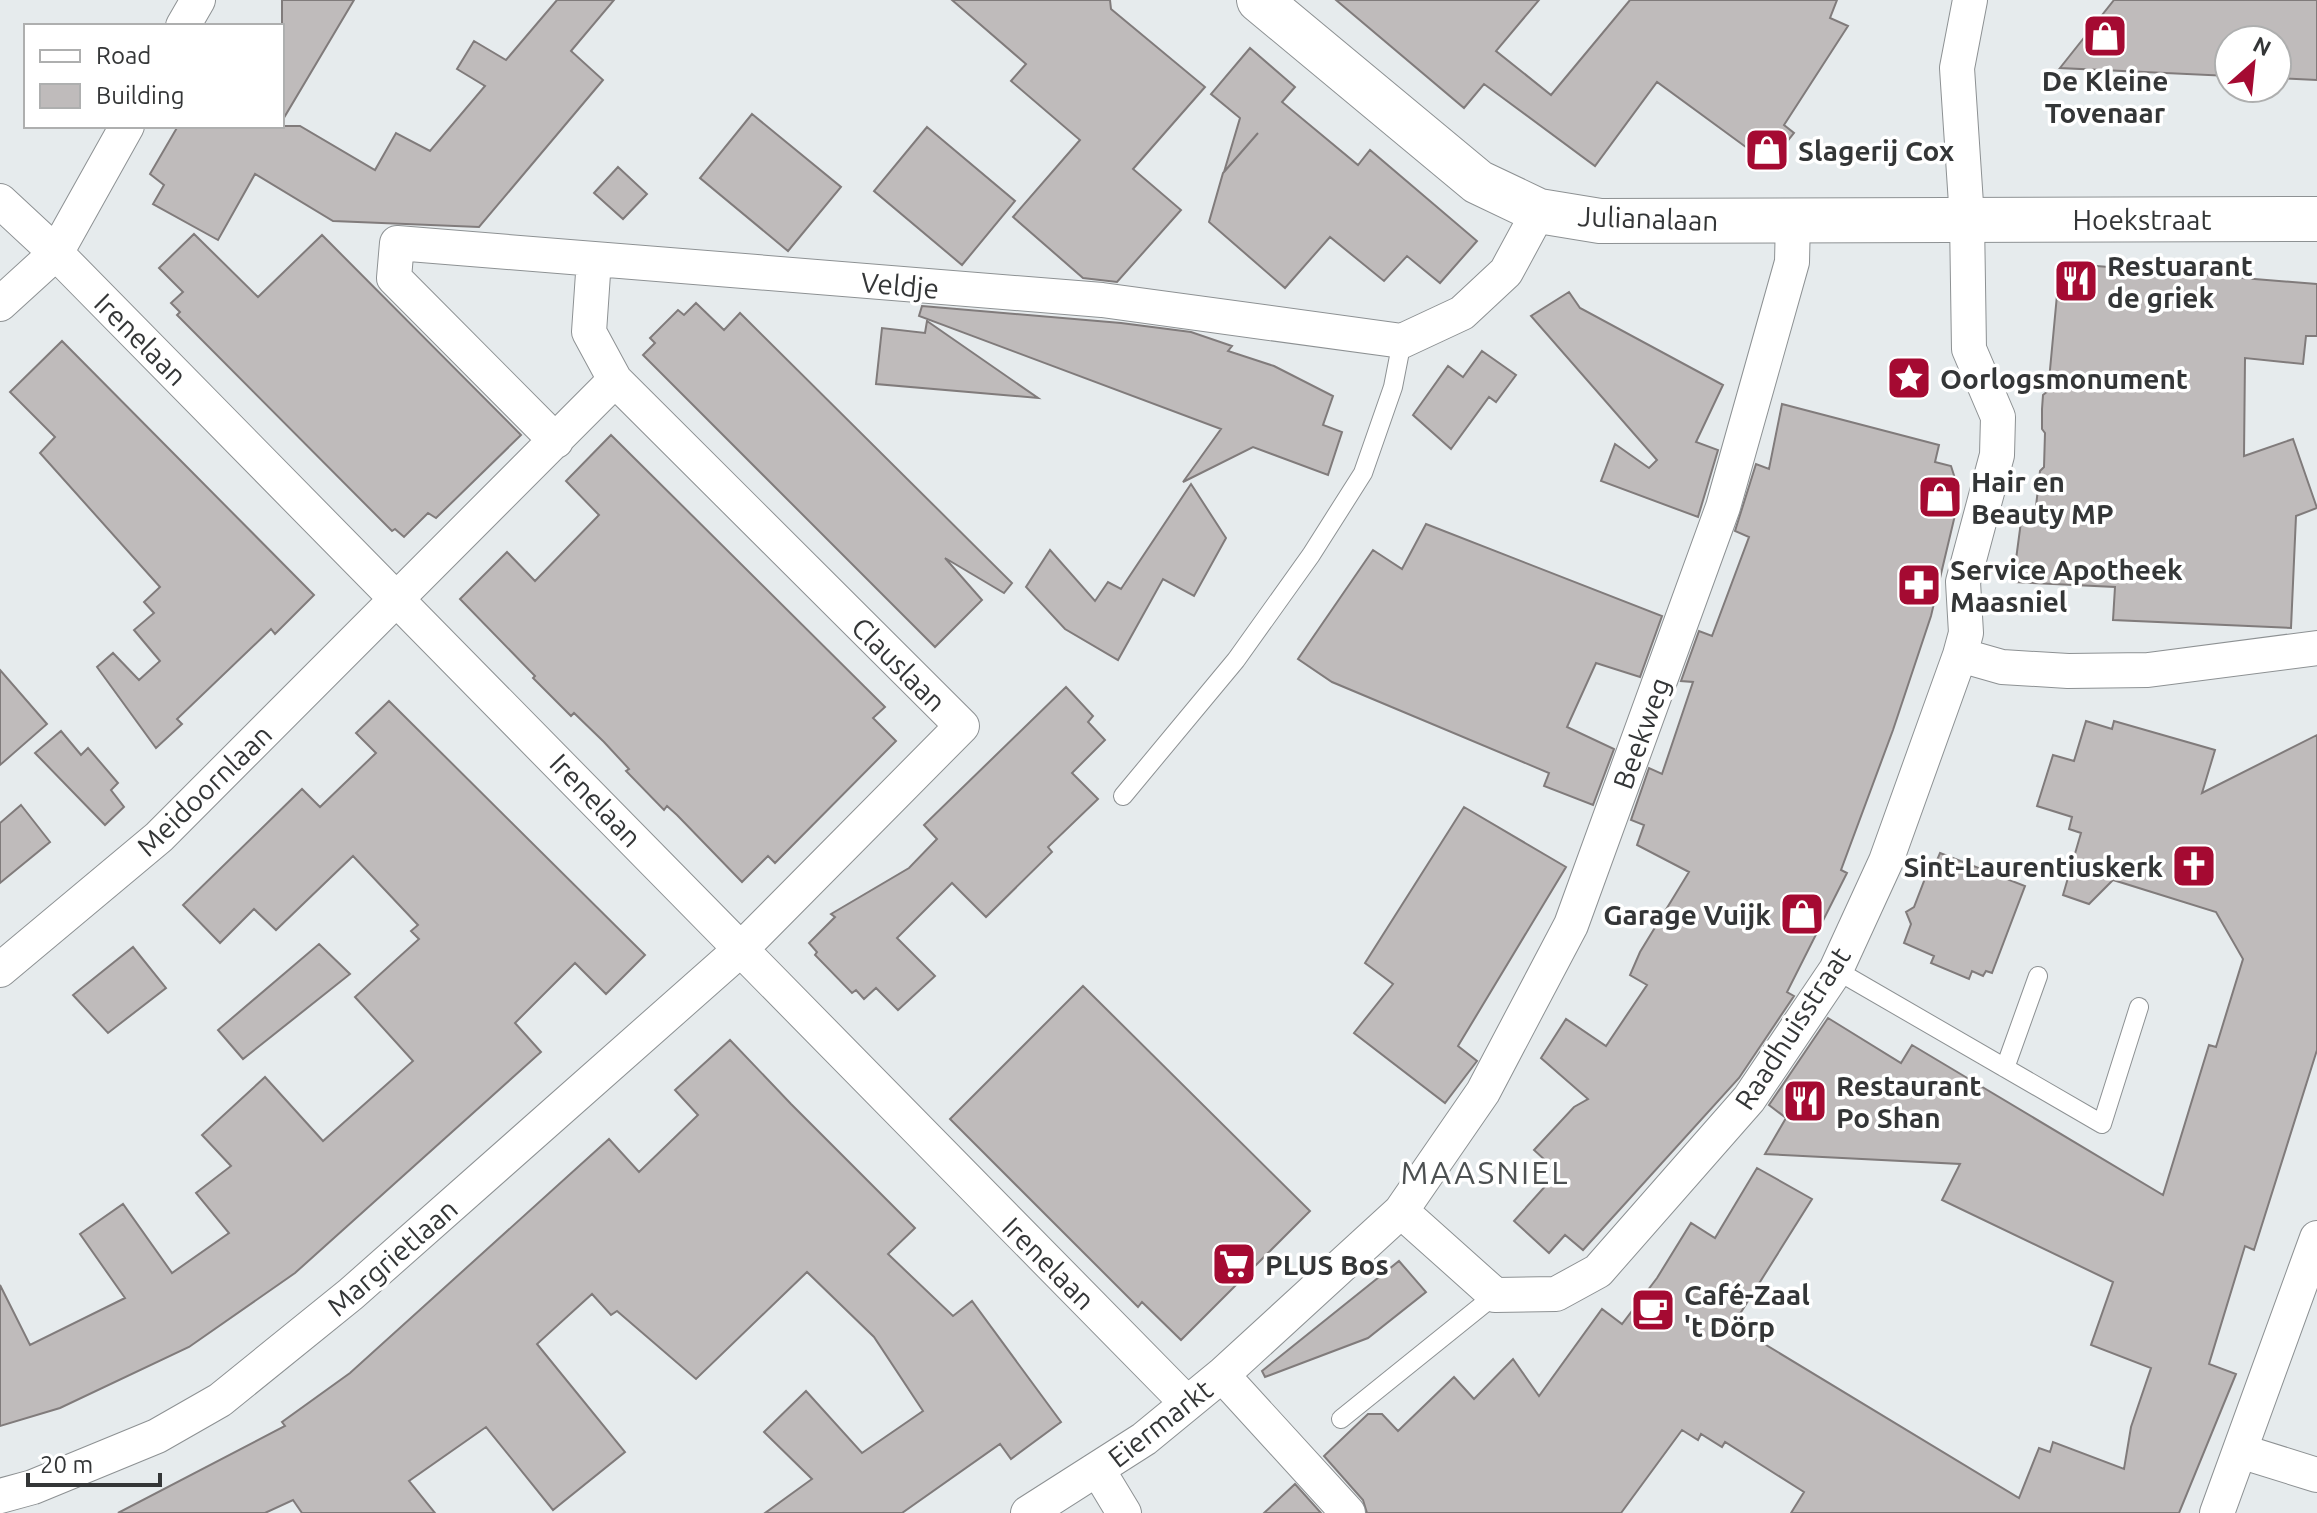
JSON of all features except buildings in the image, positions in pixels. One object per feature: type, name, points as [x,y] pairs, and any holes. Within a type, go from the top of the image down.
[{"type":"street","points":[[184,24],[198,0]]},
{"type":"street","name":"Julianalaan","points":[[1259,0],[1478,182],[1539,211],[1600,221],[1967,219]]},
{"type":"street","name":"Raadhuisstraat","points":[[1495,1295],[1556,1294],[1598,1271],[1682,1178],[1749,1099],[1836,970],[1886,861],[1960,655],[1966,633],[1963,582],[1997,455],[1998,417],[1969,349],[1967,219],[1957,68],[1970,0]]},
{"type":"street","points":[[0,304],[56,253],[126,128]]},
{"type":"street","name":"Irenelaan","points":[[0,201],[56,253],[398,599],[1187,1403]]},
{"type":"street","points":[[1402,341],[1462,313],[1506,272],[1539,211]]},
{"type":"street","name":"Beekweg","points":[[1222,1375],[1401,1211],[1483,1092],[1571,925],[1723,507],[1792,262],[1793,219]]},
{"type":"street","name":"Hoekstraat","points":[[1967,219],[2317,219]]},
{"type":"street","name":"Veldje","points":[[556,441],[394,278],[397,243],[1102,300],[1402,341]]},
{"type":"street","name":"Clauslaan","points":[[594,259],[589,332],[615,380],[962,726],[741,949]]},
{"type":"street","points":[[398,599],[615,380]]},
{"type":"street","name":"Meidoornlaan","points":[[0,970],[159,837],[398,599]]},
{"type":"street","points":[[1960,655],[2002,667],[2068,671],[2148,670],[2317,648]]},
{"type":"street","name":"Margrietlaan","points":[[0,1496],[33,1487],[157,1436],[220,1400],[351,1294],[741,949]]},
{"type":"street","points":[[1401,1211],[1495,1295]]},
{"type":"street","points":[[2217,1513],[2317,1238]]},
{"type":"street","points":[[1222,1375],[1348,1513]]},
{"type":"street","name":"Eiermarkt","points":[[1028,1513],[1144,1439],[1222,1375]]},
{"type":"street","points":[[2240,1451],[2317,1475]]},
{"type":"street","name":"Eiermarkt","points":[[1098,1470],[1124,1513]]},
{"type":"lane","points":[[1123,796],[1236,660],[1311,555],[1363,473],[1393,387],[1402,341]]},
{"type":"lane","points":[[1836,970],[2102,1124],[2139,1007]]},
{"type":"lane","points":[[2005,1068],[2038,976]]},
{"type":"lane","points":[[1341,1419],[1495,1295]]},
{"type":"place","name":"De Kleine Tovenaar","points":[[2105,36]]},
{"type":"place","name":"Slagerij Cox","points":[[1767,150]]},
{"type":"place","name":"Restuarant de griek","points":[[2076,281]]},
{"type":"place","name":"Oorlogsmonument","points":[[1909,378]]},
{"type":"place","name":"Hair en Beauty MP","points":[[1940,497]]},
{"type":"place","name":"Service Apotheek Maasniel","points":[[1919,585]]},
{"type":"place","name":"Sint-Laurentiuskerk","points":[[2194,866]]},
{"type":"place","name":"Garage Vuijk","points":[[1802,914]]},
{"type":"place","name":"Restaurant Po Shan","points":[[1805,1101]]},
{"type":"place","name":"PLUS Bos","points":[[1234,1264]]},
{"type":"place","name":"Café-Zaal 't Dörp","points":[[1653,1310]]},
{"type":"district","name":"MAASNIEL","points":[[1485,1172]]}]
